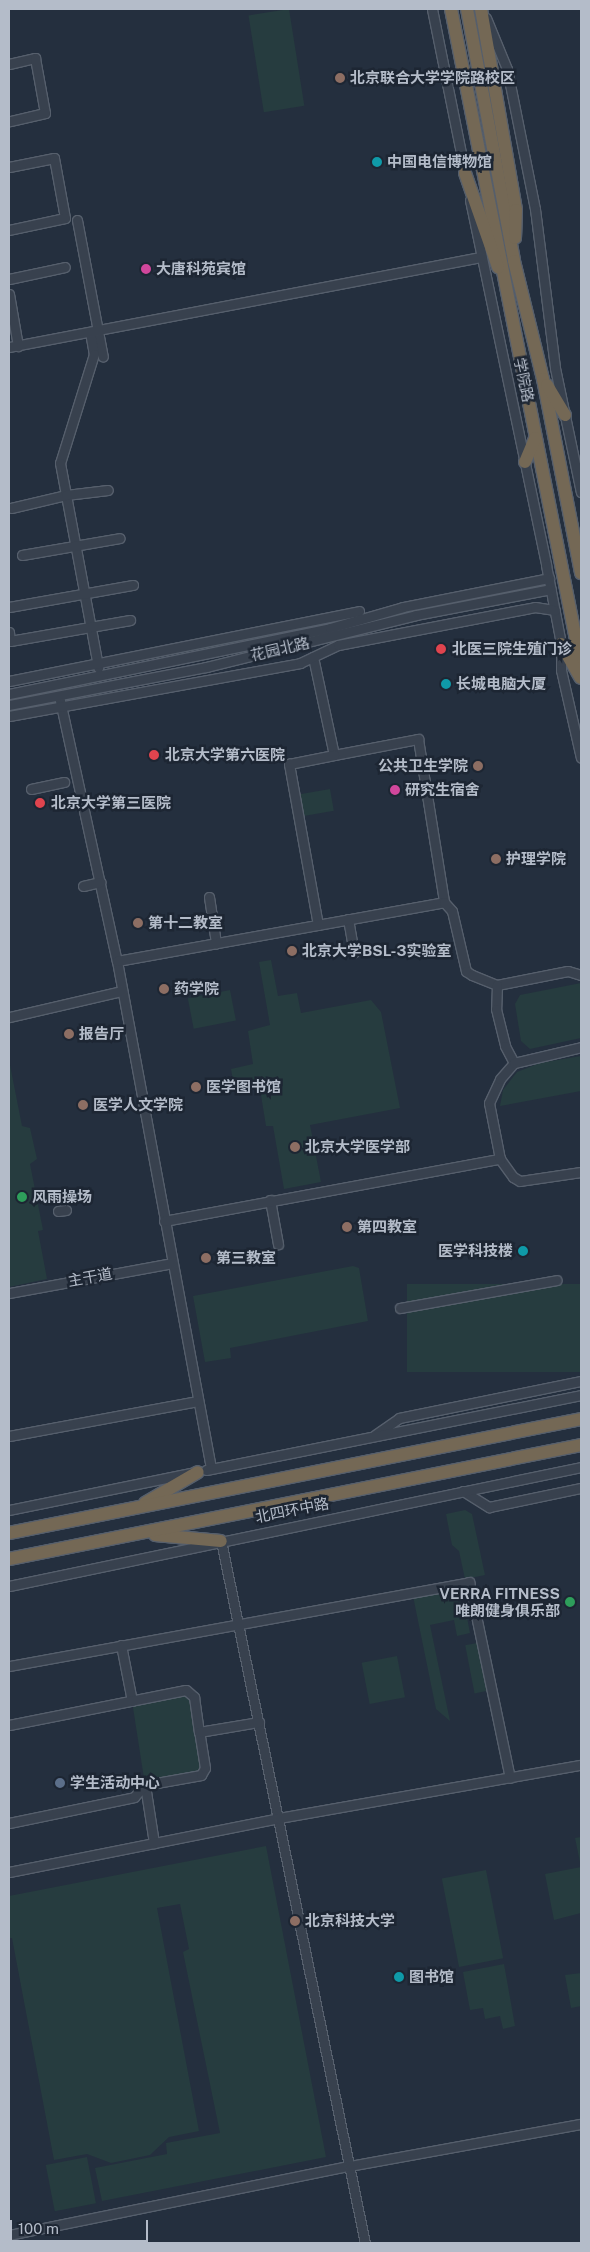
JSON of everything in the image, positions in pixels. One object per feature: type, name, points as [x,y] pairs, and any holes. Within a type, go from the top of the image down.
[{"type":"highway","points":[[482,9],[516,210],[514,261]]},
{"type":"highway","name":"学院路","points":[[467,12],[514,261],[543,379],[581,573]]},
{"type":"highway","name":"学院路","points":[[452,14],[501,247],[506,288],[581,665]]},
{"type":"highway","points":[[465,173],[506,288]]},
{"type":"highway","points":[[543,379],[565,415]]},
{"type":"highway","points":[[526,462],[535,438]]},
{"type":"highway","points":[[561,644],[581,678]]},
{"type":"highway","points":[[9,1534],[581,1418]]},
{"type":"highway","name":"北四环中路","points":[[9,1559],[581,1444]]},
{"type":"highway","points":[[136,1508],[198,1472]]},
{"type":"highway","points":[[140,1533],[221,1540]]},
{"type":"street","name":"学院路","points":[[432,9],[481,257],[526,462],[561,644],[561,670],[581,758]]},
{"type":"street","points":[[482,9],[507,69],[536,209],[548,320],[581,492]]},
{"type":"street","points":[[9,64],[35,58],[45,113],[9,121]]},
{"type":"street","points":[[9,167],[54,158],[65,218],[9,230]]},
{"type":"street","points":[[77,220],[94,331],[94,354],[60,463],[99,675]]},
{"type":"street","points":[[9,294],[13,346],[481,257]]},
{"type":"street","points":[[9,278],[66,267]]},
{"type":"street","points":[[94,331],[103,357]]},
{"type":"street","points":[[11,508],[66,495],[108,490]]},
{"type":"street","points":[[22,555],[75,544],[120,538]]},
{"type":"street","name":"花园北路","points":[[10,694],[330,628],[403,607],[549,578]]},
{"type":"street","points":[[9,606],[84,591],[133,585]]},
{"type":"street","name":"花园北路","points":[[9,705],[206,667],[416,615],[551,589]]},
{"type":"street","points":[[9,716],[300,663],[338,645],[535,607],[555,610]]},
{"type":"street","points":[[10,694],[9,682],[359,611]]},
{"type":"street","points":[[9,632],[10,641],[130,620]]},
{"type":"street","points":[[313,657],[334,755]]},
{"type":"street","points":[[59,696],[117,961],[211,1468]]},
{"type":"street","points":[[318,925],[289,764],[418,739],[444,902],[452,911],[466,971],[498,985],[568,971],[581,975]]},
{"type":"street","points":[[31,789],[64,782]]},
{"type":"street","points":[[83,886],[101,882]]},
{"type":"street","points":[[209,897],[216,943]]},
{"type":"street","points":[[117,961],[444,902]]},
{"type":"street","points":[[348,919],[354,952]]},
{"type":"street","points":[[498,985],[496,1009],[505,1046],[514,1063]]},
{"type":"street","points":[[9,1017],[122,990]]},
{"type":"street","points":[[581,1048],[514,1063],[492,1090],[489,1102],[500,1159],[520,1181],[581,1172]]},
{"type":"street","points":[[164,1221],[500,1159]]},
{"type":"street","points":[[270,1200],[278,1244]]},
{"type":"street","name":"主干道","points":[[9,1293],[172,1263]]},
{"type":"street","points":[[400,1308],[557,1280]]},
{"type":"street","points":[[371,1438],[399,1418],[581,1381]]},
{"type":"street","points":[[9,1510],[581,1395]]},
{"type":"street","points":[[9,1436],[198,1401]]},
{"type":"street","name":"北四环中路","points":[[9,1586],[221,1540],[581,1467]]},
{"type":"street","points":[[464,1492],[489,1507],[581,1488]]},
{"type":"street","points":[[221,1540],[365,2243]]},
{"type":"street","points":[[9,1666],[239,1622],[469,1582],[510,1778]]},
{"type":"street","points":[[121,1645],[132,1701]]},
{"type":"street","points":[[9,1725],[186,1690],[194,1697],[206,1768],[201,1776],[146,1785],[134,1798],[9,1823]]},
{"type":"street","points":[[199,1732],[259,1722]]},
{"type":"street","points":[[9,1872],[279,1818],[581,1765]]},
{"type":"street","points":[[146,1785],[154,1843]]},
{"type":"street","points":[[9,2235],[349,2166],[581,2124]]},
{"type":"green space","points":[[289,9],[304,106],[264,112],[249,15]]},
{"type":"green space","points":[[330,789],[334,811],[302,816],[298,795]]},
{"type":"green space","points":[[271,960],[278,996],[297,993],[301,1013],[371,1000],[381,1012],[400,1108],[310,1125],[321,1182],[284,1189],[273,1126],[266,1126],[260,1089],[235,1092],[231,1069],[253,1064],[248,1031],[270,1025],[259,962]]},
{"type":"green space","points":[[581,983],[581,1038],[530,1049],[521,1041],[515,1004],[520,995]]},
{"type":"green space","points":[[230,990],[236,1020],[194,1029],[188,998]]},
{"type":"green space","points":[[581,1056],[581,1091],[500,1106],[503,1090],[517,1072],[540,1063]]},
{"type":"green space","name":"风雨操场","points":[[9,1060],[22,1126],[30,1128],[37,1159],[30,1164],[43,1230],[38,1231],[47,1279],[9,1287]]},
{"type":"green space","points":[[353,1266],[359,1268],[368,1321],[230,1348],[231,1358],[205,1362],[193,1296]]},
{"type":"green space","points":[[407,1284],[581,1284],[581,1372],[407,1372]]},
{"type":"green space","points":[[465,1510],[472,1514],[485,1575],[465,1579],[459,1551],[452,1545],[446,1514]]},
{"type":"green space","points":[[461,1586],[470,1633],[457,1636],[454,1620],[430,1625],[450,1721],[436,1709],[413,1596]]},
{"type":"green space","points":[[477,1643],[486,1691],[475,1693],[465,1645]]},
{"type":"green space","points":[[397,1656],[405,1697],[370,1704],[362,1663]]},
{"type":"green space","points":[[186,1690],[194,1697],[205,1768],[201,1775],[145,1785],[132,1701]]},
{"type":"green space","points":[[581,1837],[581,1867],[575,1838]]},
{"type":"green space","points":[[266,1846],[326,2157],[102,2201],[95,2168],[167,2154],[166,2143],[220,2133],[183,1952],[189,1949],[180,1904],[157,1908],[199,2131],[169,2137],[150,2155],[111,2163],[87,2154],[54,2160],[12,1938],[9,1938],[9,1896]]},
{"type":"green space","points":[[581,1867],[581,1913],[554,1920],[545,1874]]},
{"type":"green space","points":[[486,1870],[503,1958],[459,1967],[442,1879]]},
{"type":"green space","points":[[504,1964],[515,2026],[503,2029],[500,2016],[485,2019],[483,2008],[470,2010],[463,1972]]},
{"type":"green space","points":[[581,1973],[581,2006],[571,2008],[565,1975]]},
{"type":"green space","points":[[87,2157],[96,2203],[55,2211],[46,2165]]},
{"type":"place","name":"北京联合大学学院路校区","points":[[340,78]]},
{"type":"place","name":"中国电信博物馆","points":[[377,162]]},
{"type":"place","name":"大唐科苑宾馆","points":[[146,269]]},
{"type":"place","name":"北医三院生殖门诊","points":[[441,649]]},
{"type":"place","name":"长城电脑大厦","points":[[446,684]]},
{"type":"place","name":"北京大学第六医院","points":[[154,755]]},
{"type":"place","name":"公共卫生学院","points":[[478,766]]},
{"type":"place","name":"研究生宿舍","points":[[395,790]]},
{"type":"place","name":"北京大学第三医院","points":[[40,803]]},
{"type":"place","name":"护理学院","points":[[496,859]]},
{"type":"place","name":"第十二教室","points":[[138,923]]},
{"type":"place","name":"北京大学BSL-3实验室","points":[[292,951]]},
{"type":"place","name":"药学院","points":[[164,989]]},
{"type":"place","name":"报告厅","points":[[69,1034]]},
{"type":"place","name":"医学图书馆","points":[[196,1087]]},
{"type":"place","name":"医学人文学院","points":[[83,1105]]},
{"type":"place","name":"北京大学医学部","points":[[295,1147]]},
{"type":"place","name":"风雨操场","points":[[22,1197]]},
{"type":"place","name":"第四教室","points":[[347,1227]]},
{"type":"place","name":"医学科技楼","points":[[523,1251]]},
{"type":"place","name":"第三教室","points":[[206,1258]]},
{"type":"place","name":"VERRA FITNESS 唯朗健身俱乐部","points":[[570,1602]]},
{"type":"place","name":"学生活动中心","points":[[60,1783]]},
{"type":"place","name":"北京科技大学","points":[[295,1921]]},
{"type":"place","name":"图书馆","points":[[399,1977]]}]
